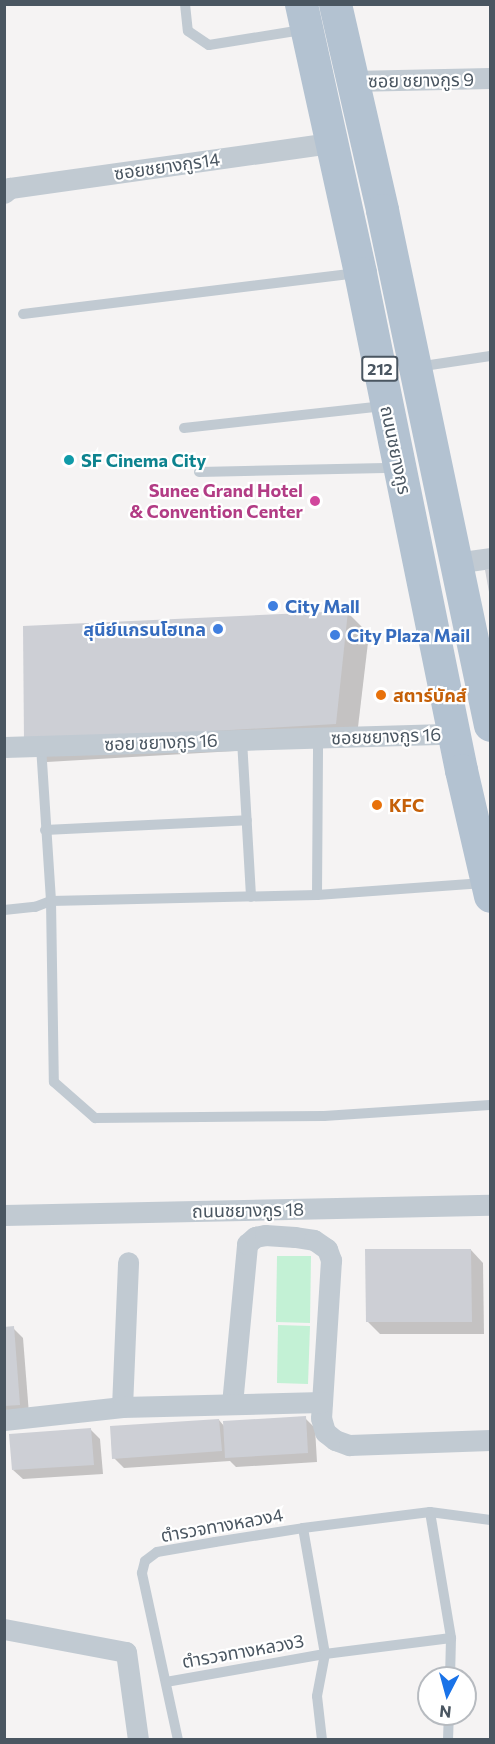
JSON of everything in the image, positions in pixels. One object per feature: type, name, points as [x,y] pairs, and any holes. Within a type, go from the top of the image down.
[{"type":"main road","name":"ถนนชยางกูร","points":[[335,4],[382,210],[490,727]]},
{"type":"main road","name":"ถนนชยางกูร","points":[[303,17],[360,273],[489,889]]},
{"type":"main road","points":[[455,734],[490,727]]},
{"type":"street","name":"ซอย ชยางกูร 9","points":[[352,81],[490,78]]},
{"type":"street","name":"ซอยชยางกูร14","points":[[4,193],[10,188],[332,142]]},
{"type":"street","points":[[455,563],[490,558]]},
{"type":"street","name":"ซอยชยางกูร 16","points":[[318,739],[455,734]]},
{"type":"street","name":"ซอย ชยางกูร 16","points":[[4,747],[318,739]]},
{"type":"street","name":"ถนนชยางกูร 18","points":[[4,1215],[490,1205]]},
{"type":"street","points":[[232,1404],[247,1245],[255,1237],[266,1235],[314,1240],[327,1249],[331,1260],[321,1418],[325,1432],[334,1440],[350,1445],[490,1440]]},
{"type":"street","points":[[122,1407],[128,1262]]},
{"type":"street","points":[[4,1420],[122,1407],[322,1402]]},
{"type":"street","points":[[4,1629],[126,1652],[138,1740]]},
{"type":"lane","points":[[185,4],[188,31],[209,45],[303,17]]},
{"type":"lane","points":[[23,314],[360,273]]},
{"type":"lane","points":[[414,367],[490,356]]},
{"type":"lane","points":[[184,428],[387,405]]},
{"type":"lane","points":[[199,472],[400,468]]},
{"type":"lane","points":[[317,895],[318,739]]},
{"type":"lane","points":[[242,740],[250,897]]},
{"type":"lane","points":[[41,746],[51,901],[54,1082],[96,1118],[324,1116],[490,1105]]},
{"type":"lane","points":[[45,830],[247,820]]},
{"type":"lane","points":[[4,910],[34,908],[51,901],[489,889]]},
{"type":"lane","points":[[303,1528],[430,1512],[490,1520]]},
{"type":"lane","points":[[430,1512],[451,1638],[450,1666]]},
{"type":"lane","name":"ตำรวจทางหลวง4","points":[[178,1740],[142,1573],[145,1561],[157,1552],[303,1528],[325,1654]]},
{"type":"lane","name":"ตำรวจทางหลวง3","points":[[166,1682],[325,1654],[451,1638]]},
{"type":"lane","points":[[322,1740],[316,1695],[325,1654]]},
{"type":"green space","points":[[277,1256],[311,1256],[310,1323],[276,1322]]},
{"type":"green space","points":[[278,1325],[310,1326],[308,1384],[277,1383]]},
{"type":"building","points":[[490,569],[490,592],[489,592],[485,570]]},
{"type":"building","points":[[348,611],[336,724],[24,742],[23,626]]},
{"type":"building","points":[[365,1249],[471,1249],[472,1322],[366,1322]]},
{"type":"building","points":[[14,1326],[20,1405],[4,1406],[4,1327]]},
{"type":"building","points":[[306,1416],[308,1453],[225,1458],[223,1421]]},
{"type":"building","points":[[219,1419],[222,1451],[112,1459],[110,1426]]},
{"type":"building","points":[[91,1428],[94,1465],[12,1470],[9,1434]]},
{"type":"place","name":"SF Cinema City","points":[[69,460]]},
{"type":"place","name":"Sunee Grand Hotel & Convention Center","points":[[315,501]]},
{"type":"place","name":"City Mall","points":[[273,606]]},
{"type":"place","name":"สุนีย์แกรนโฮเทล","points":[[218,629]]},
{"type":"place","name":"City Plaza Mail","points":[[335,635]]},
{"type":"place","name":"สตาร์บัคส์","points":[[381,695]]},
{"type":"place","name":"KFC","points":[[377,805]]}]
